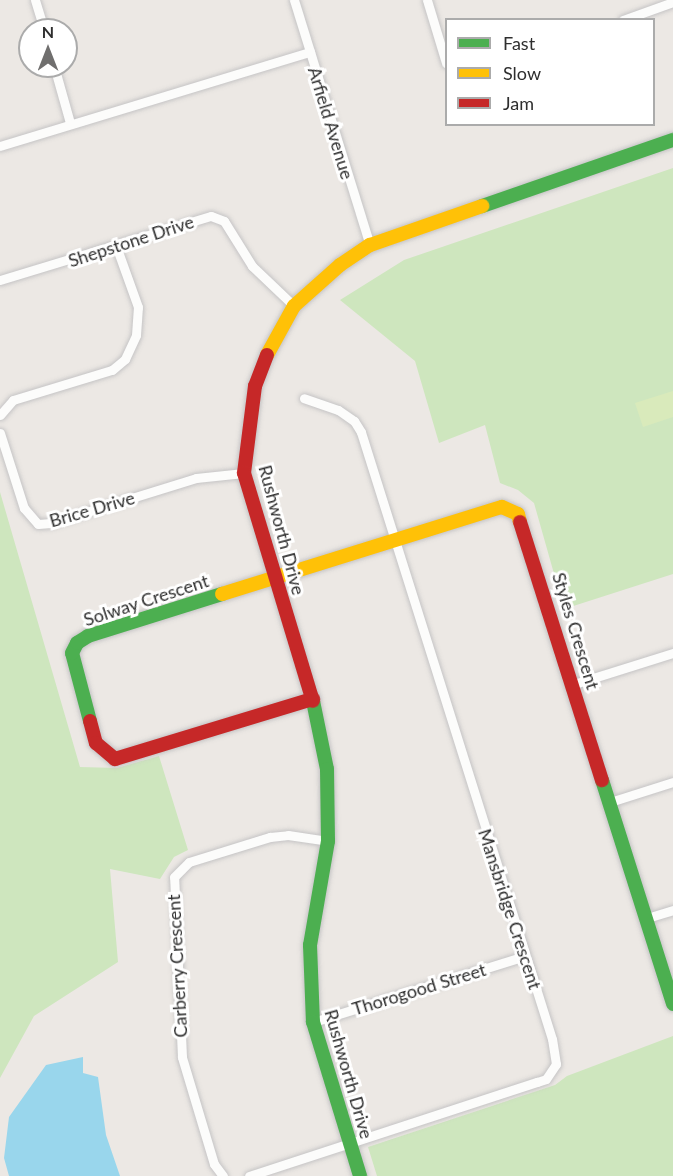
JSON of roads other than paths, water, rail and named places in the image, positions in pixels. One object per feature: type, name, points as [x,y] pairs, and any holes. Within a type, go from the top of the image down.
[{"type":"street","points":[[35,0],[40,18]]},
{"type":"street","name":"Arfield Avenue","points":[[294,0],[370,245]]},
{"type":"street","points":[[427,0],[445,57]]},
{"type":"street","points":[[629,18],[673,2]]},
{"type":"street","points":[[0,146],[310,52]]},
{"type":"street","points":[[57,78],[70,123]]},
{"type":"street","name":"Rushworth Drive","points":[[360,1176],[313,1022],[310,945],[328,841],[327,769],[313,699],[274,578],[244,473],[255,386],[273,341],[294,306],[340,265],[370,245],[673,140]]},
{"type":"street","name":"Shepstone Drive","points":[[0,280],[200,219],[218,217],[252,266],[294,306]]},
{"type":"street","points":[[0,415],[13,400],[112,370],[125,358],[135,334],[138,307],[116,246]]},
{"type":"street","name":"Mansbridge Crescent","points":[[304,398],[338,410],[354,421],[394,540],[556,1054],[552,1073],[537,1082],[349,1142]]},
{"type":"street","name":"Brice Drive","points":[[0,433],[24,508],[38,524],[51,524],[196,478],[244,473]]},
{"type":"street","name":"Styles Crescent","points":[[274,578],[502,507],[518,514],[574,684],[673,1004]]},
{"type":"street","name":"Solway Crescent","points":[[274,578],[88,636],[77,643],[73,665],[96,743],[105,755],[124,759],[313,699]]},
{"type":"street","points":[[574,684],[673,653]]},
{"type":"street","points":[[610,802],[673,782]]},
{"type":"street","name":"Carberry Crescent","points":[[223,1176],[214,1164],[182,1057],[174,876],[189,862],[270,837],[288,835],[328,841]]},
{"type":"street","points":[[647,918],[673,910]]},
{"type":"street","name":"Thorogood Street","points":[[313,1022],[525,956]]},
{"type":"street","points":[[249,1176],[349,1142]]},
{"type":"water","points":[[83,1057],[83,1073],[98,1077],[106,1135],[120,1176],[9,1176],[4,1158],[9,1117],[46,1065]]}]
